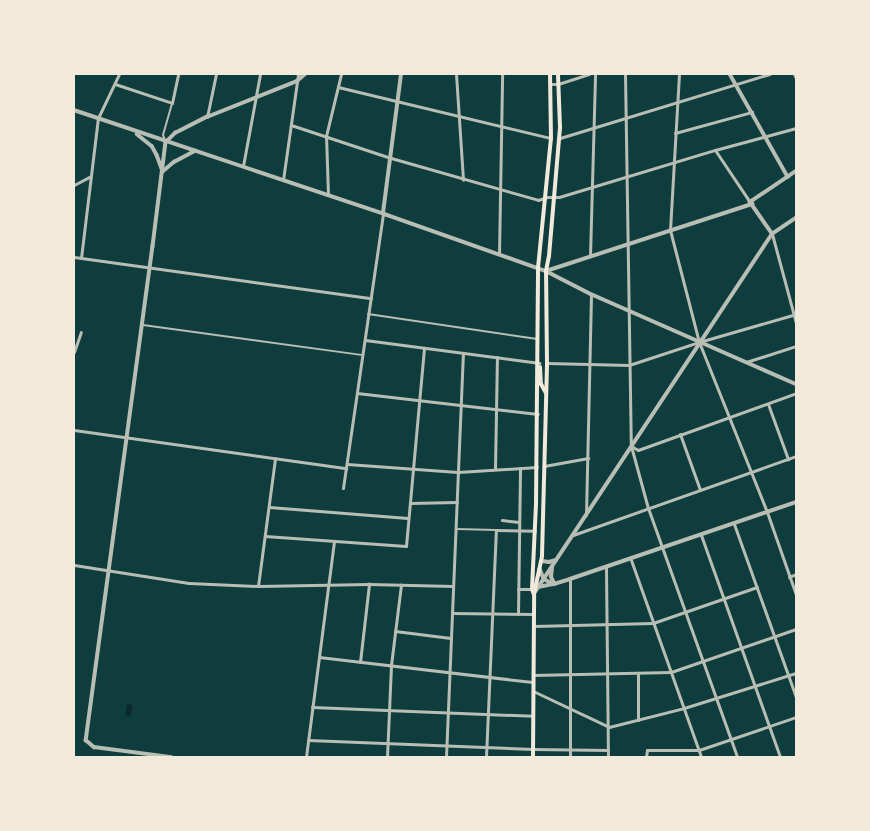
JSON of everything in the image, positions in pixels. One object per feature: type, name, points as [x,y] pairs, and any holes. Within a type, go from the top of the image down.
[{"type":"main road","points":[[536,588],[535,550],[538,414],[538,268],[547,197],[551,138],[550,74]]},
{"type":"main road","points":[[533,757],[534,594],[541,558],[546,393],[546,271],[560,138],[558,74]]},
{"type":"main road","points":[[538,363],[542,372],[541,384],[546,393]]},
{"type":"main road","points":[[535,550],[541,558]]},
{"type":"street","points":[[81,258],[98,118],[119,74]]},
{"type":"street","points":[[171,757],[94,747],[86,740],[143,325],[166,142],[164,135],[178,74]]},
{"type":"street","points":[[207,117],[216,74]]},
{"type":"street","points":[[243,166],[259,74]]},
{"type":"street","points":[[283,180],[298,74]]},
{"type":"street","points":[[166,142],[175,133],[207,117],[297,82],[305,74]]},
{"type":"street","points":[[328,195],[326,136],[341,74]]},
{"type":"street","points":[[343,488],[391,158],[401,74]]},
{"type":"street","points":[[456,74],[463,180]]},
{"type":"street","points":[[499,254],[502,74]]},
{"type":"street","points":[[551,84],[558,84],[590,74]]},
{"type":"street","points":[[590,256],[595,74]]},
{"type":"street","points":[[625,74],[628,176],[631,446],[648,508],[737,757]]},
{"type":"street","points":[[679,74],[670,230],[699,342],[728,418],[767,512],[796,595]]},
{"type":"street","points":[[730,74],[788,177]]},
{"type":"street","points":[[560,138],[626,117],[677,104],[769,74]]},
{"type":"street","points":[[794,74],[796,78]]},
{"type":"street","points":[[115,84],[172,103]]},
{"type":"street","points":[[338,87],[551,138]]},
{"type":"street","points":[[74,110],[133,131],[383,213],[546,271],[591,294],[796,384]]},
{"type":"street","points":[[675,133],[752,112]]},
{"type":"street","points":[[292,124],[391,158],[463,180],[501,188],[538,200],[592,187],[715,150],[796,128]]},
{"type":"street","points":[[133,131],[152,146],[162,172]]},
{"type":"street","points":[[715,150],[772,234],[795,314],[796,323]]},
{"type":"street","points":[[162,172],[174,162],[195,151]]},
{"type":"street","points":[[546,271],[751,203],[796,171]]},
{"type":"street","points":[[74,185],[91,176]]},
{"type":"street","points":[[536,588],[544,579],[699,342],[772,234],[796,218]]},
{"type":"street","points":[[74,257],[370,298]]},
{"type":"street","points":[[586,515],[591,294]]},
{"type":"street","points":[[368,314],[538,339]]},
{"type":"street","points":[[546,363],[629,366],[699,342],[795,314]]},
{"type":"street","points":[[143,325],[363,355]]},
{"type":"street","points":[[74,352],[81,332]]},
{"type":"street","points":[[365,340],[538,363]]},
{"type":"street","points":[[746,362],[796,346]]},
{"type":"street","points":[[265,536],[406,546],[424,348]]},
{"type":"street","points":[[446,757],[463,353]]},
{"type":"street","points":[[495,469],[497,357]]},
{"type":"street","points":[[357,393],[538,414]]},
{"type":"street","points":[[631,446],[638,450],[796,394]]},
{"type":"street","points":[[768,404],[788,459]]},
{"type":"street","points":[[74,430],[346,468]]},
{"type":"street","points":[[680,434],[700,490]]},
{"type":"street","points":[[573,535],[796,456]]},
{"type":"street","points":[[258,586],[275,458]]},
{"type":"street","points":[[544,466],[588,458]]},
{"type":"street","points":[[347,464],[458,472],[537,467]]},
{"type":"street","points":[[518,614],[520,468]]},
{"type":"street","points":[[410,503],[457,502]]},
{"type":"street","points":[[518,589],[536,588],[570,580],[796,502]]},
{"type":"street","points":[[269,507],[408,518]]},
{"type":"street","points":[[502,520],[519,522]]},
{"type":"street","points":[[734,524],[796,697]]},
{"type":"street","points":[[456,529],[536,531]]},
{"type":"street","points":[[486,757],[496,530]]},
{"type":"street","points":[[701,535],[780,757]]},
{"type":"street","points":[[306,757],[334,541]]},
{"type":"street","points":[[541,558],[549,562],[556,560]]},
{"type":"street","points":[[631,560],[701,757]]},
{"type":"street","points":[[74,565],[189,583],[258,586],[369,584],[453,586]]},
{"type":"street","points":[[553,565],[551,577],[554,584]]},
{"type":"street","points":[[606,568],[609,727],[608,757]]},
{"type":"street","points":[[540,569],[544,579],[554,584]]},
{"type":"street","points":[[789,577],[796,574]]},
{"type":"street","points":[[570,580],[570,757]]},
{"type":"street","points":[[360,662],[369,584]]},
{"type":"street","points":[[388,757],[391,665],[401,585]]},
{"type":"street","points":[[534,626],[653,623],[757,587]]},
{"type":"street","points":[[452,613],[534,614]]},
{"type":"street","points":[[533,674],[638,674],[671,672],[796,629]]},
{"type":"street","points":[[395,631],[451,638]]},
{"type":"street","points":[[319,657],[533,682]]},
{"type":"street","points":[[533,691],[609,727],[684,708],[796,673]]},
{"type":"street","points":[[638,674],[638,720]]},
{"type":"street","points":[[312,707],[533,716]]},
{"type":"street","points":[[646,757],[646,750],[698,750],[796,717]]},
{"type":"street","points":[[308,740],[533,749],[608,750]]},
{"type":"water","points":[[127,704],[133,705],[130,717],[125,716]]}]
